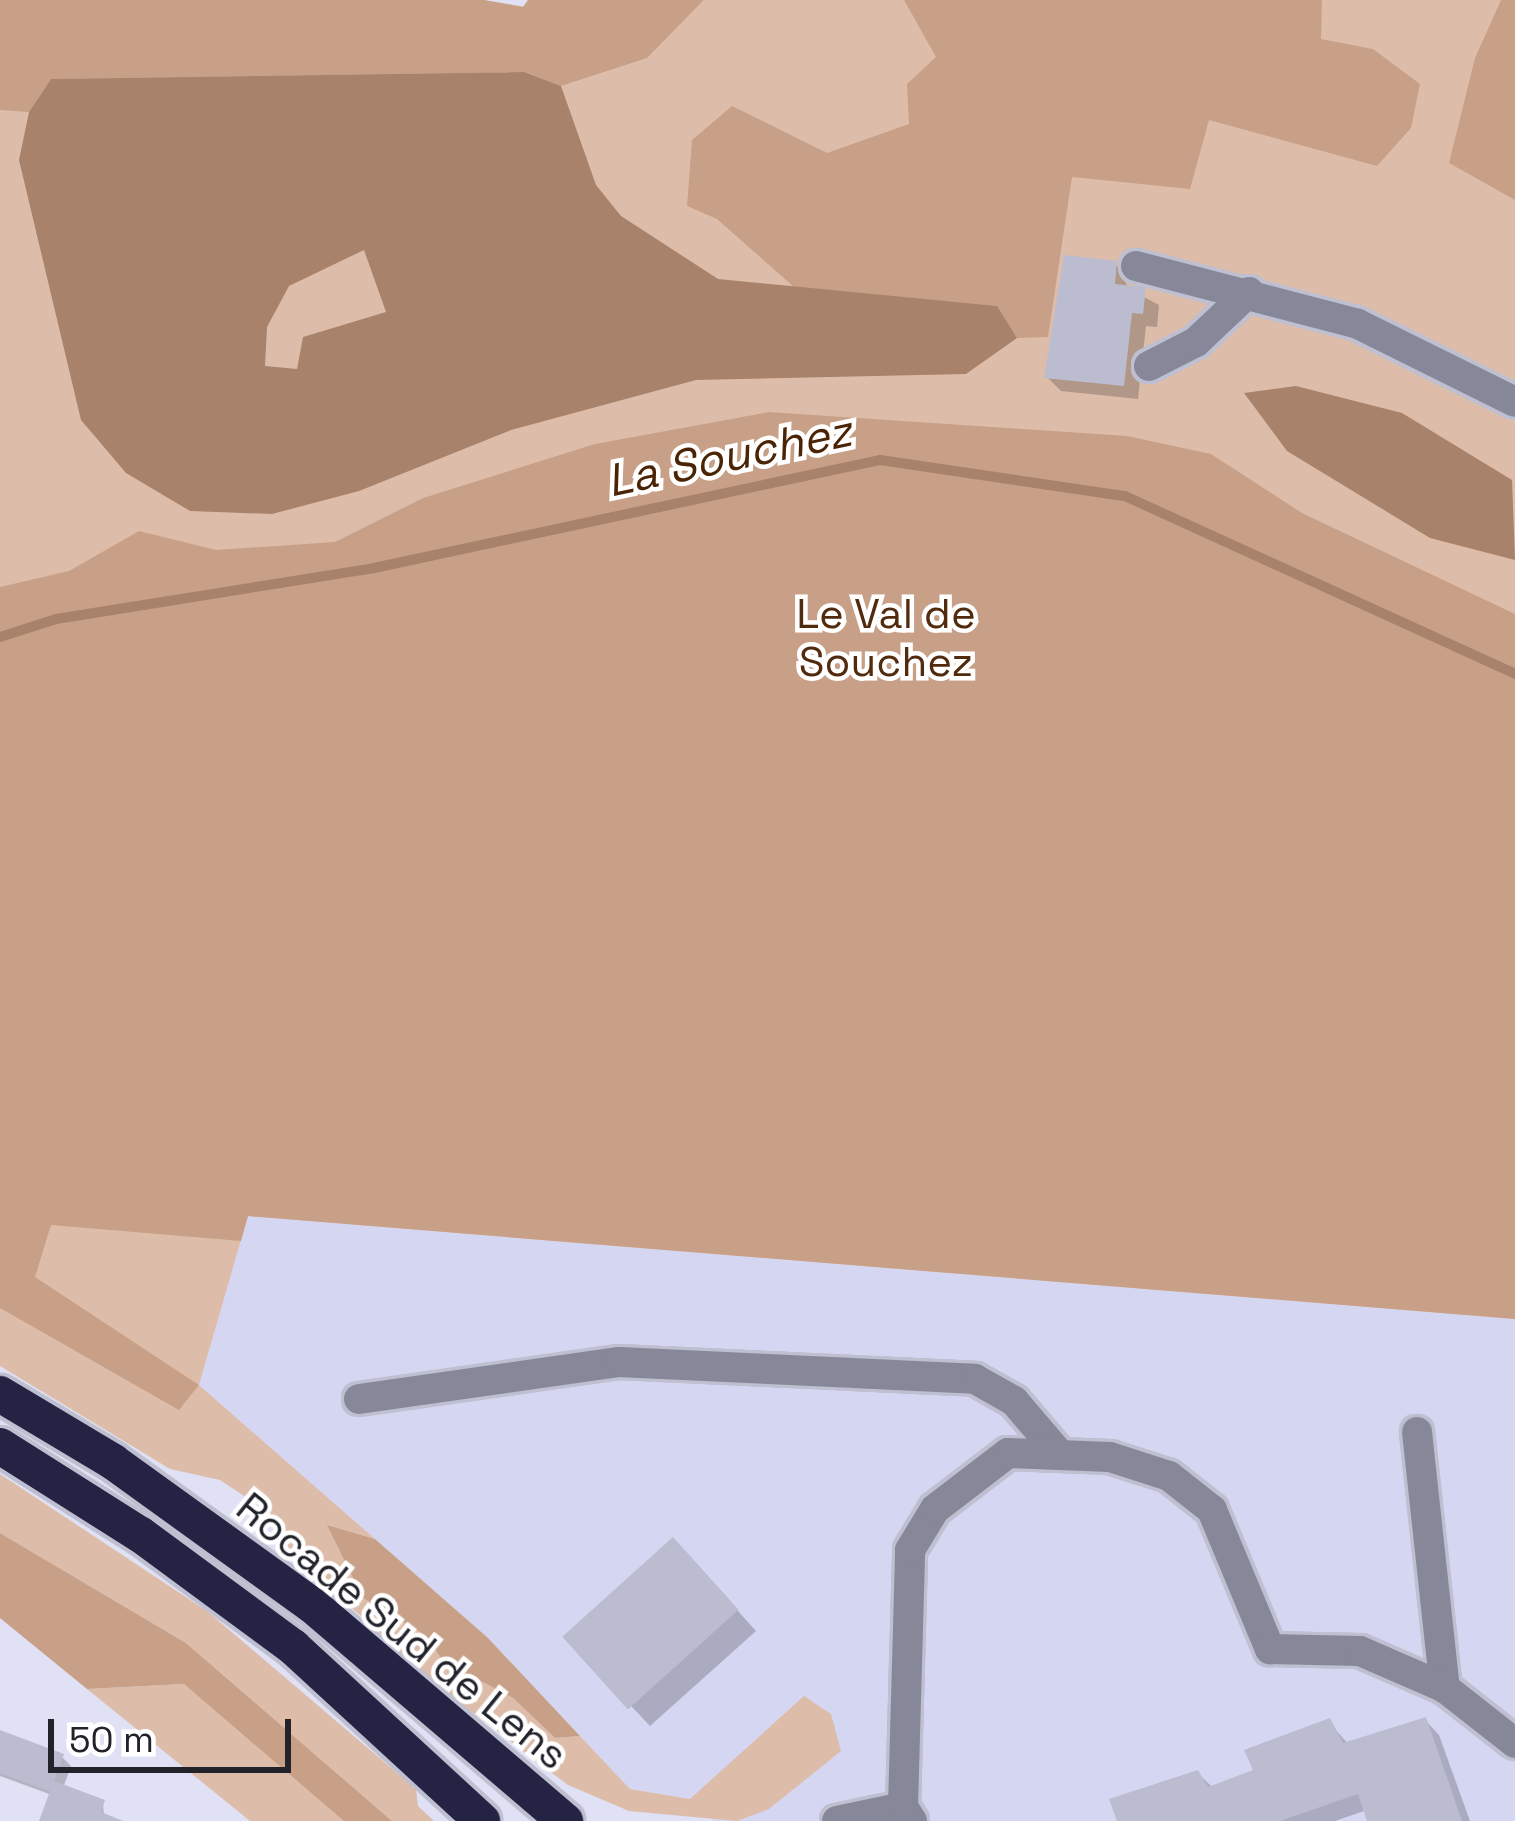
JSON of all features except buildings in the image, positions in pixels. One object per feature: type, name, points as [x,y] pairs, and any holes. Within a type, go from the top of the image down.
[{"type":"highway","name":"Rocade Sud de Lens","points":[[0,1394],[112,1461],[313,1605],[565,1821]]},
{"type":"highway","name":"Rocade Sud de Lens","points":[[0,1446],[142,1534],[293,1647],[482,1821]]},
{"type":"street","points":[[1136,266],[1358,324],[1515,402]]},
{"type":"street","points":[[1149,366],[1196,342],[1249,292]]},
{"type":"street","points":[[359,1399],[619,1362],[952,1377],[976,1379],[1014,1401],[1055,1450]]},
{"type":"street","points":[[1417,1432],[1445,1688]]},
{"type":"street","points":[[837,1821],[908,1814],[910,1550],[934,1508],[969,1477],[1008,1453],[1055,1450],[1110,1457],[1195,1491],[1232,1550],[1270,1649],[1360,1651],[1445,1688],[1515,1743]]},
{"type":"shaded area","points":[[524,72],[561,86],[596,185],[621,216],[718,279],[997,306],[1017,338],[966,374],[696,380],[511,430],[359,491],[272,514],[190,511],[126,473],[81,420],[19,160],[29,112],[51,79]],"holes":[[[364,250],[386,312],[303,337],[297,369],[265,366],[267,327],[289,286]]]},
{"type":"shaded area","points":[[1296,386],[1402,413],[1512,480],[1515,560],[1430,538],[1287,451],[1244,393]]},
{"type":"shaded area","points":[[248,1216],[1515,1319],[1515,1821],[714,1821],[690,1799],[630,1789],[488,1638],[199,1385]]},
{"type":"green space","name":"Le Val de Souchez","points":[[0,0],[484,0],[621,23],[647,57],[704,0],[1515,0],[1515,1319],[248,1216],[199,1385],[375,1539],[329,1526],[363,1598],[425,1635],[443,1661],[513,1698],[555,1738],[580,1736],[630,1789],[690,1799],[804,1696],[831,1714],[841,1751],[769,1809],[737,1821],[629,1811],[568,1785],[448,1694],[297,1559],[258,1505],[220,1480],[170,1469],[0,1366]]},
{"type":"green space","points":[[0,0],[484,0],[523,7],[528,0],[704,0],[647,58],[561,86],[524,72],[51,79],[29,112],[0,110]]},
{"type":"green space","points":[[904,0],[1322,0],[1321,39],[1373,49],[1420,84],[1411,128],[1377,166],[1209,120],[1190,189],[1072,177],[1048,337],[1017,338],[996,306],[794,287],[717,219],[687,206],[692,140],[732,106],[827,153],[909,124],[907,84],[936,57]]},
{"type":"green space","points":[[1501,0],[1515,0],[1515,200],[1449,163],[1475,58]]},
{"type":"green space","name":"Le Val de Souchez","points":[[769,412],[1127,436],[1211,454],[1302,513],[1515,614],[1515,1319],[248,1216],[241,1241],[51,1225],[35,1277],[199,1385],[179,1410],[0,1308],[0,587],[69,571],[139,531],[216,550],[335,542],[423,498],[595,444]]},
{"type":"green space","points":[[0,1474],[207,1611],[416,1789],[418,1806],[434,1821],[392,1821],[186,1643],[0,1533]]},
{"type":"green space","points":[[327,1525],[375,1539],[488,1638],[580,1736],[555,1738],[513,1698],[443,1661],[425,1635],[363,1598]]},
{"type":"green space","points":[[0,1533],[186,1643],[392,1821],[344,1821],[184,1684],[87,1689],[0,1618]]},
{"type":"green space","points":[[184,1684],[309,1785],[344,1821],[250,1821],[87,1689]]},
{"type":"waterway","name":"La Souchez","points":[[0,637],[56,619],[374,568],[880,460],[1125,496],[1515,674]]}]
